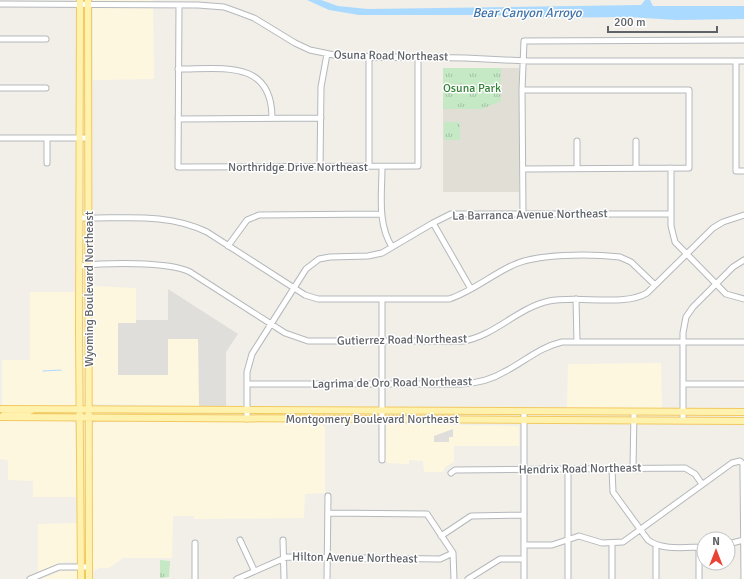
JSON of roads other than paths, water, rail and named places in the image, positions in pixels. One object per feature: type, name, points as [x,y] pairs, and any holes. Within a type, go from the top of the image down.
[{"type":"main road","name":"Wyoming Boulevard Northeast","points":[[80,2],[79,138],[81,579]]},
{"type":"main road","name":"Wyoming Boulevard Northeast","points":[[88,2],[89,579]]},
{"type":"main road","name":"Montgomery Boulevard Northeast","points":[[0,408],[744,412]]},
{"type":"main road","points":[[0,417],[13,413],[25,413],[34,408]]},
{"type":"main road","name":"Montgomery Boulevard Northeast","points":[[0,417],[382,420],[744,420]]},
{"type":"street","name":"Osuna Road Northeast","points":[[0,4],[88,2],[211,6],[238,12],[254,18],[295,44],[327,54],[369,57],[418,57],[523,61],[744,61]]},
{"type":"street","points":[[179,5],[178,119],[321,118]]},
{"type":"street","points":[[0,38],[46,38]]},
{"type":"street","points":[[523,214],[522,90],[523,43],[526,40],[744,40]]},
{"type":"street","points":[[320,166],[321,87],[327,54]]},
{"type":"street","points":[[369,57],[369,166]]},
{"type":"street","name":"Northridge Drive Northeast","points":[[178,119],[178,167],[418,166],[418,57]]},
{"type":"street","points":[[736,61],[736,171],[744,171]]},
{"type":"street","points":[[178,69],[236,69],[253,75],[264,86],[271,99],[272,118]]},
{"type":"street","points":[[0,88],[46,88]]},
{"type":"street","points":[[522,90],[689,90],[689,168],[523,169]]},
{"type":"street","points":[[0,138],[88,138]]},
{"type":"street","points":[[47,138],[47,163]]},
{"type":"street","points":[[577,140],[577,168]]},
{"type":"street","points":[[636,141],[636,168]]},
{"type":"street","points":[[382,167],[382,214],[384,233],[392,247]]},
{"type":"street","points":[[671,168],[672,235],[675,242],[716,284],[730,296],[744,299]]},
{"type":"street","points":[[228,246],[247,220],[259,214],[382,214]]},
{"type":"street","name":"La Barranca Avenue Northeast","points":[[247,419],[247,372],[252,354],[306,269],[319,259],[330,257],[368,256],[382,253],[451,214],[671,214]]},
{"type":"street","name":"Gutierrez Road Northeast","points":[[80,266],[162,265],[178,267],[190,272],[285,333],[308,341],[382,342],[470,340],[488,332],[534,305],[558,299],[635,299],[647,293],[714,228],[723,222],[744,215]]},
{"type":"street","points":[[80,218],[156,219],[176,221],[200,229],[294,289],[305,295],[318,299],[449,299],[471,289],[521,261],[551,256],[620,257],[631,262],[655,285]]},
{"type":"street","points":[[433,223],[471,289]]},
{"type":"street","points":[[683,420],[683,342],[686,317],[693,307],[733,267],[744,260]]},
{"type":"street","points":[[576,299],[577,342]]},
{"type":"street","points":[[382,300],[382,460]]},
{"type":"street","name":"Lagrima de Oro Road Northeast","points":[[247,384],[462,384],[481,382],[504,373],[548,346],[562,342],[744,342]]},
{"type":"street","points":[[683,384],[744,384]]},
{"type":"street","points":[[524,412],[524,579]]},
{"type":"street","points":[[633,468],[634,412]]},
{"type":"street","points":[[524,545],[552,545],[568,538],[584,536],[602,543],[612,543],[629,539],[702,484],[736,461],[742,464],[743,471],[744,579]]},
{"type":"street","points":[[612,468],[613,492],[648,540],[656,545],[696,547]]},
{"type":"street","name":"Hendrix Road Northeast","points":[[451,473],[455,470],[685,468],[695,474],[702,484]]},
{"type":"street","points":[[568,469],[568,579]]},
{"type":"street","points":[[327,579],[328,496]]},
{"type":"street","points":[[328,512],[427,514],[453,553],[454,579]]},
{"type":"street","points":[[441,536],[471,516],[524,516]]},
{"type":"street","points":[[240,540],[254,570]]},
{"type":"street","points":[[283,540],[284,579]]},
{"type":"street","points":[[195,543],[195,579]]},
{"type":"street","points":[[612,543],[612,579]]},
{"type":"street","points":[[656,545],[656,579]]},
{"type":"street","name":"Hilton Avenue Northeast","points":[[239,578],[283,558],[327,557],[440,559],[453,553]]},
{"type":"street","points":[[468,579],[500,559],[524,559]]},
{"type":"street","points":[[30,579],[59,567],[89,567]]},
{"type":"water","name":"Bear Canyon Arroyo","points":[[307,0],[321,0],[338,6],[368,9],[641,5],[645,0],[650,0],[653,6],[744,6],[744,19],[676,20],[629,17],[532,18],[496,15],[359,15],[329,10]]},
{"type":"waterway","points":[[43,371],[61,370]]},
{"type":"park label","name":"Osuna Park","points":[[472,88]]}]
